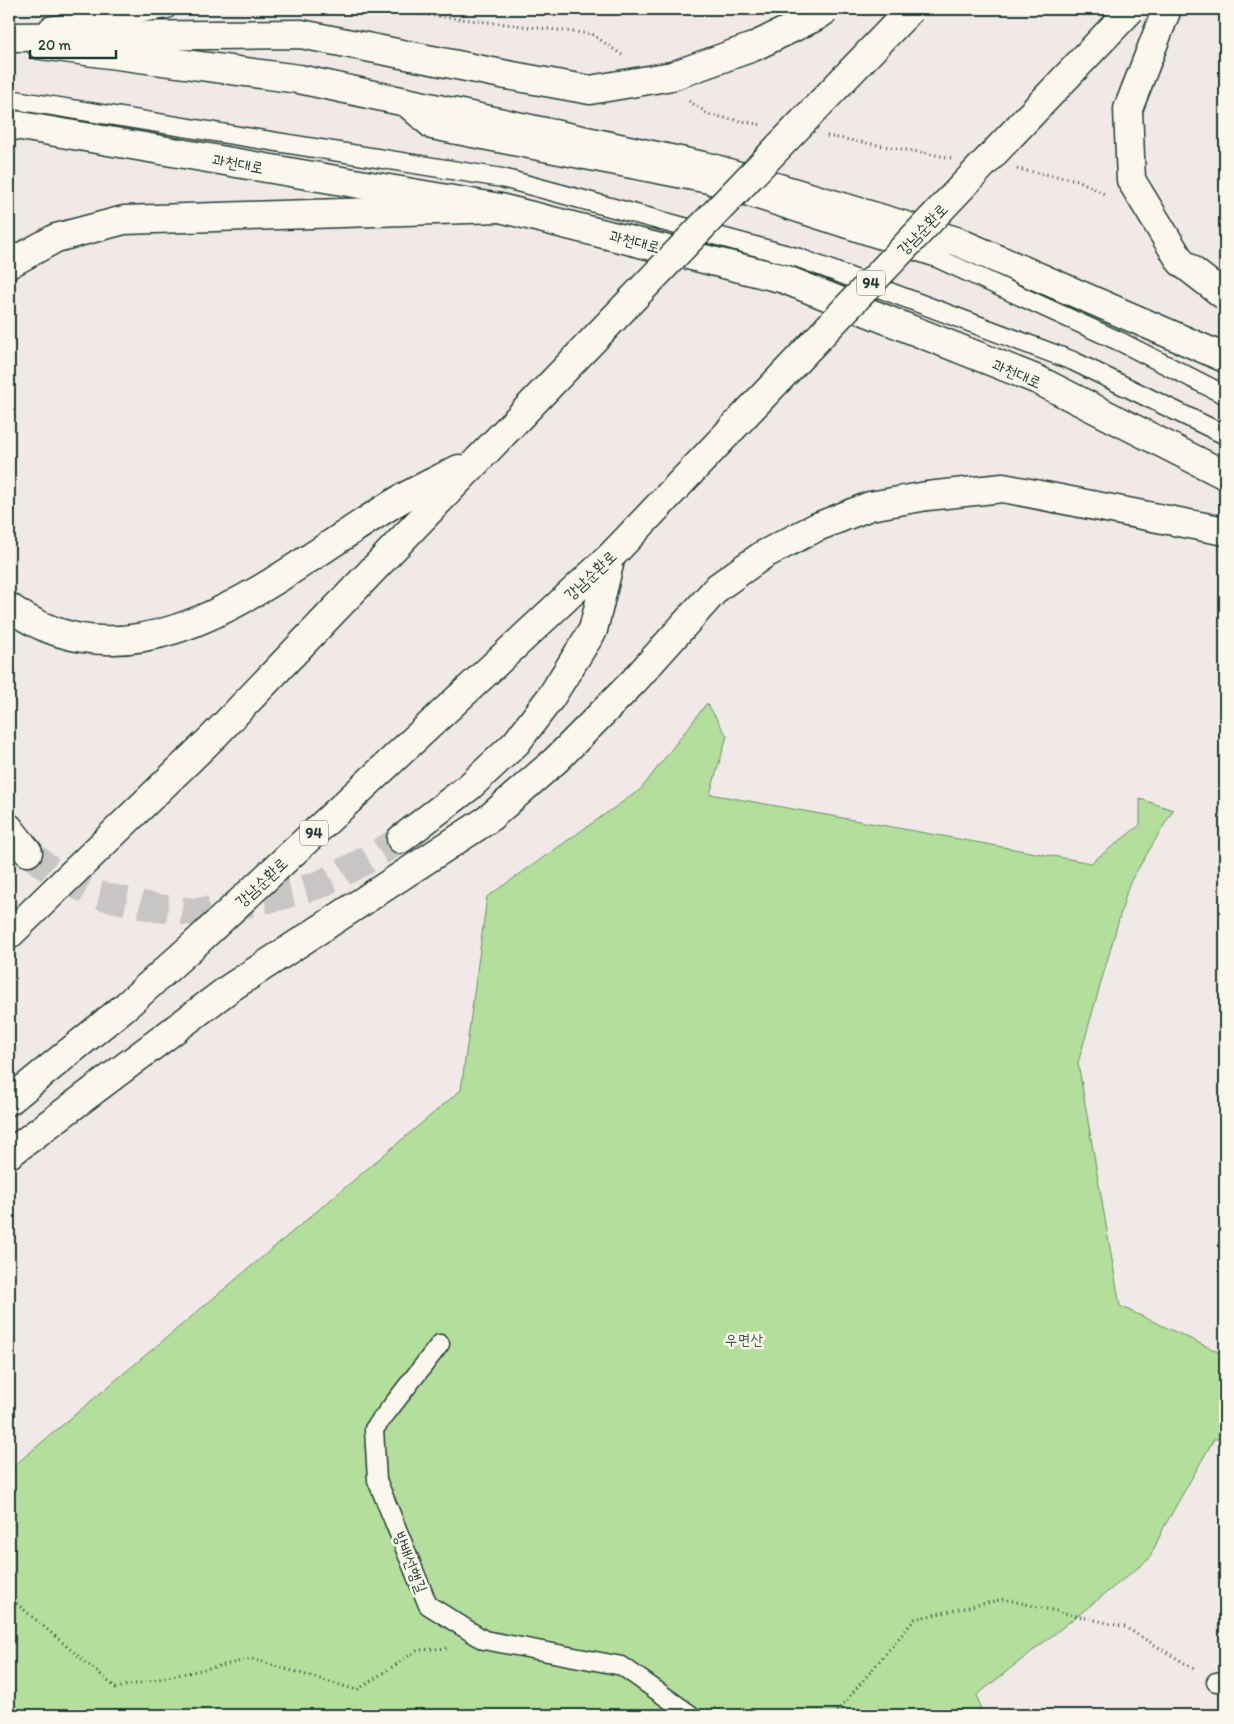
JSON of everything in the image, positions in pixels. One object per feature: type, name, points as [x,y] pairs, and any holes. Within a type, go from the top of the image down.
[{"type":"main road","points":[[9,37],[301,34],[507,76],[590,90],[672,76],[753,47],[817,16],[827,9]]},
{"type":"main road","points":[[9,935],[215,735],[911,9]]},
{"type":"main road","name":"강남순환로","points":[[9,1101],[127,1005],[182,956],[611,556],[1131,9]]},
{"type":"main road","points":[[1167,9],[1128,109],[1131,180],[1181,262],[1225,296]]},
{"type":"main road","points":[[9,41],[299,79],[712,168],[956,240],[1225,358]]},
{"type":"main road","name":"과천대로","points":[[9,124],[500,208],[784,279],[1038,380],[1225,476]]},
{"type":"main road","points":[[9,264],[56,238],[124,220],[500,208]]},
{"type":"main road","points":[[9,607],[29,621],[71,636],[99,639],[138,640],[190,626],[296,569],[401,499],[478,460]]},
{"type":"main road","points":[[9,1154],[230,988],[486,820],[556,760],[634,681],[718,586],[763,555],[817,527],[870,506],[927,496],[1003,488],[1225,531]]},
{"type":"main road","points":[[401,839],[469,787],[516,743],[551,697],[593,630],[611,556]]},
{"type":"main road","points":[[9,828],[28,852]]},
{"type":"lane","points":[[9,32],[167,9]]},
{"type":"lane","points":[[9,99],[502,178],[799,258],[1073,361],[1225,435]]},
{"type":"lane","points":[[398,100],[431,130],[708,184],[936,258],[1123,343],[1225,396]]},
{"type":"lane","name":"방배선행길","points":[[440,1344],[374,1429],[377,1480],[428,1604],[484,1640],[622,1666],[691,1715]]},
{"type":"path","points":[[9,1597],[116,1688],[252,1659],[357,1690],[418,1650],[456,1647]]},
{"type":"path","points":[[834,1715],[915,1619],[1004,1600],[1125,1627],[1220,1682]]},
{"type":"path","points":[[713,1708],[732,1715]]},
{"type":"green space","name":"우면산","points":[[707,703],[727,736],[710,794],[1091,863],[1140,825],[1140,799],[1173,810],[1129,884],[1078,1063],[1120,1306],[1225,1355],[1225,1439],[1214,1439],[1164,1527],[1149,1559],[977,1695],[982,1715],[9,1715],[9,1470],[461,1090],[487,897],[641,789]]},
{"type":"tunnel","points":[[28,852],[59,877],[98,895],[157,908],[194,912],[224,909],[281,896],[321,884],[401,839]]}]
